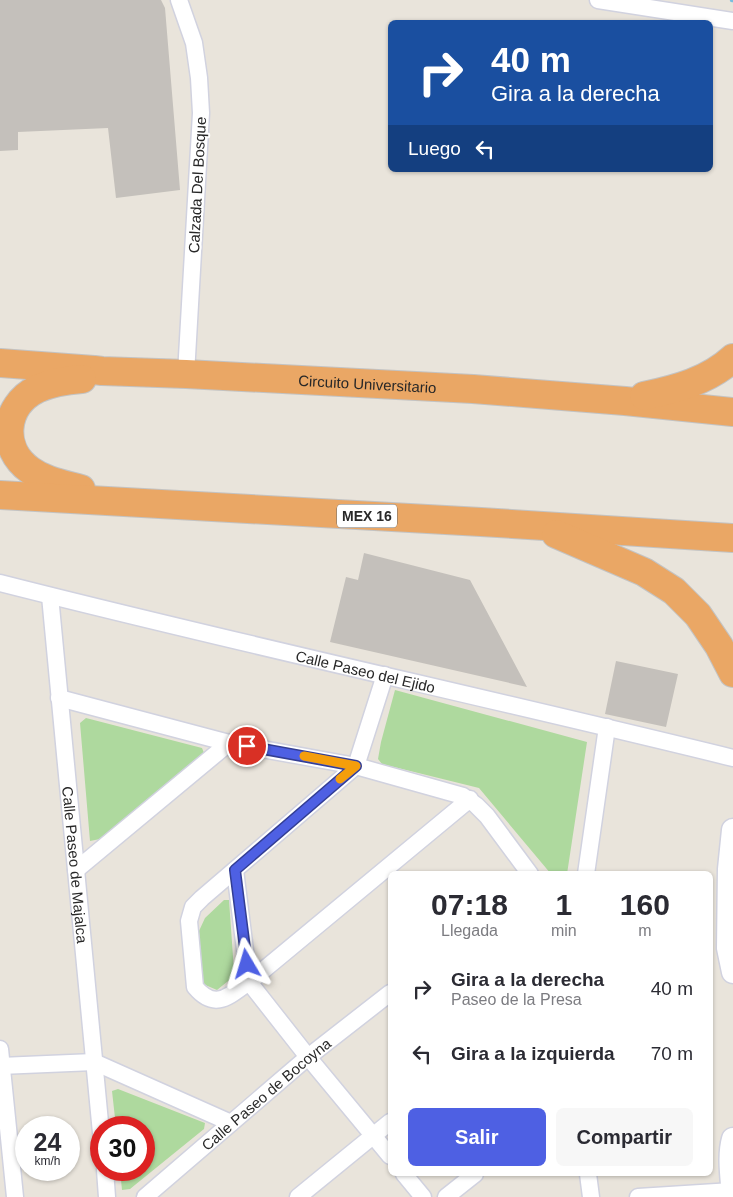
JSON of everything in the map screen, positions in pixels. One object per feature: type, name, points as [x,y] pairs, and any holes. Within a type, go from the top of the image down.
[{"type":"highway","points":[[625,401],[672,390],[706,378],[733,358]]},
{"type":"highway","name":"Circuito Universitario","points":[[0,363],[102,371],[473,389],[733,412]]},
{"type":"highway","points":[[0,378],[65,380],[88,378],[102,371]]},
{"type":"highway","points":[[65,380],[36,390],[26,396],[15,409],[10,418],[8,442],[19,462],[43,478],[59,483],[153,503]]},
{"type":"highway","name":"MEX 16","points":[[0,495],[733,538]]},
{"type":"highway","points":[[536,526],[644,572],[674,591],[698,615],[719,646],[733,673]]},
{"type":"main road","points":[[733,830],[729,869],[728,948],[733,972]]},
{"type":"main road","points":[[733,1139],[731,1151],[733,1197]]},
{"type":"street","name":"Calzada Del Bosque","points":[[178,0],[194,43],[200,78],[201,113],[186,374]]},
{"type":"street","points":[[598,0],[733,21]]},
{"type":"street","name":"Calle Paseo del Ejido","points":[[0,583],[733,758]]},
{"type":"street","name":"Calle Paseo de Majalca","points":[[50,596],[99,1116]]},
{"type":"street","points":[[385,675],[356,766],[202,898],[193,908],[189,920],[195,987],[200,994],[208,998],[224,999],[249,982],[470,800]]},
{"type":"street","points":[[59,698],[229,743],[356,766],[463,796],[487,816],[528,871]]},
{"type":"street","points":[[586,871],[607,727]]},
{"type":"street","points":[[76,870],[229,743]]},
{"type":"street","points":[[235,870],[249,982],[388,1154]]},
{"type":"street","name":"Calle Paseo de Bocoyna","points":[[145,1197],[308,1057],[388,995]]},
{"type":"street","points":[[0,1049],[15,1197]]},
{"type":"street","points":[[1,1066],[94,1062],[231,1123]]},
{"type":"street","points":[[298,1197],[388,1124]]},
{"type":"street","points":[[406,1176],[423,1197]]},
{"type":"street","points":[[446,1197],[472,1176]]},
{"type":"street","points":[[588,1176],[591,1197]]},
{"type":"street","points":[[106,1181],[107,1197]]},
{"type":"street","points":[[638,1197],[732,1191]]},
{"type":"green space","points":[[395,690],[587,742],[567,871],[548,871],[479,788],[382,764],[378,759]]},
{"type":"green space","points":[[86,718],[202,748],[204,753],[100,839],[90,841],[80,723]]},
{"type":"green space","points":[[224,900],[229,900],[234,971],[233,977],[217,990],[203,984],[199,931],[205,918]]},
{"type":"green space","points":[[118,1089],[205,1123],[204,1129],[155,1169],[155,1116],[115,1116],[112,1091]]},
{"type":"green space","points":[[121,1181],[140,1181],[130,1189],[122,1190]]},
{"type":"building","points":[[0,0],[161,0],[165,8],[180,190],[116,198],[108,128],[18,132],[18,150],[0,151]]},
{"type":"building","points":[[364,553],[470,580],[527,687],[330,642],[346,577],[358,580]]},
{"type":"building","points":[[616,661],[678,674],[666,727],[605,714]]},
{"type":"slow traffic","points":[[304,756],[356,766],[340,779]]},
{"type":"route","points":[[247,746],[356,766],[235,870],[247,964]]}]
